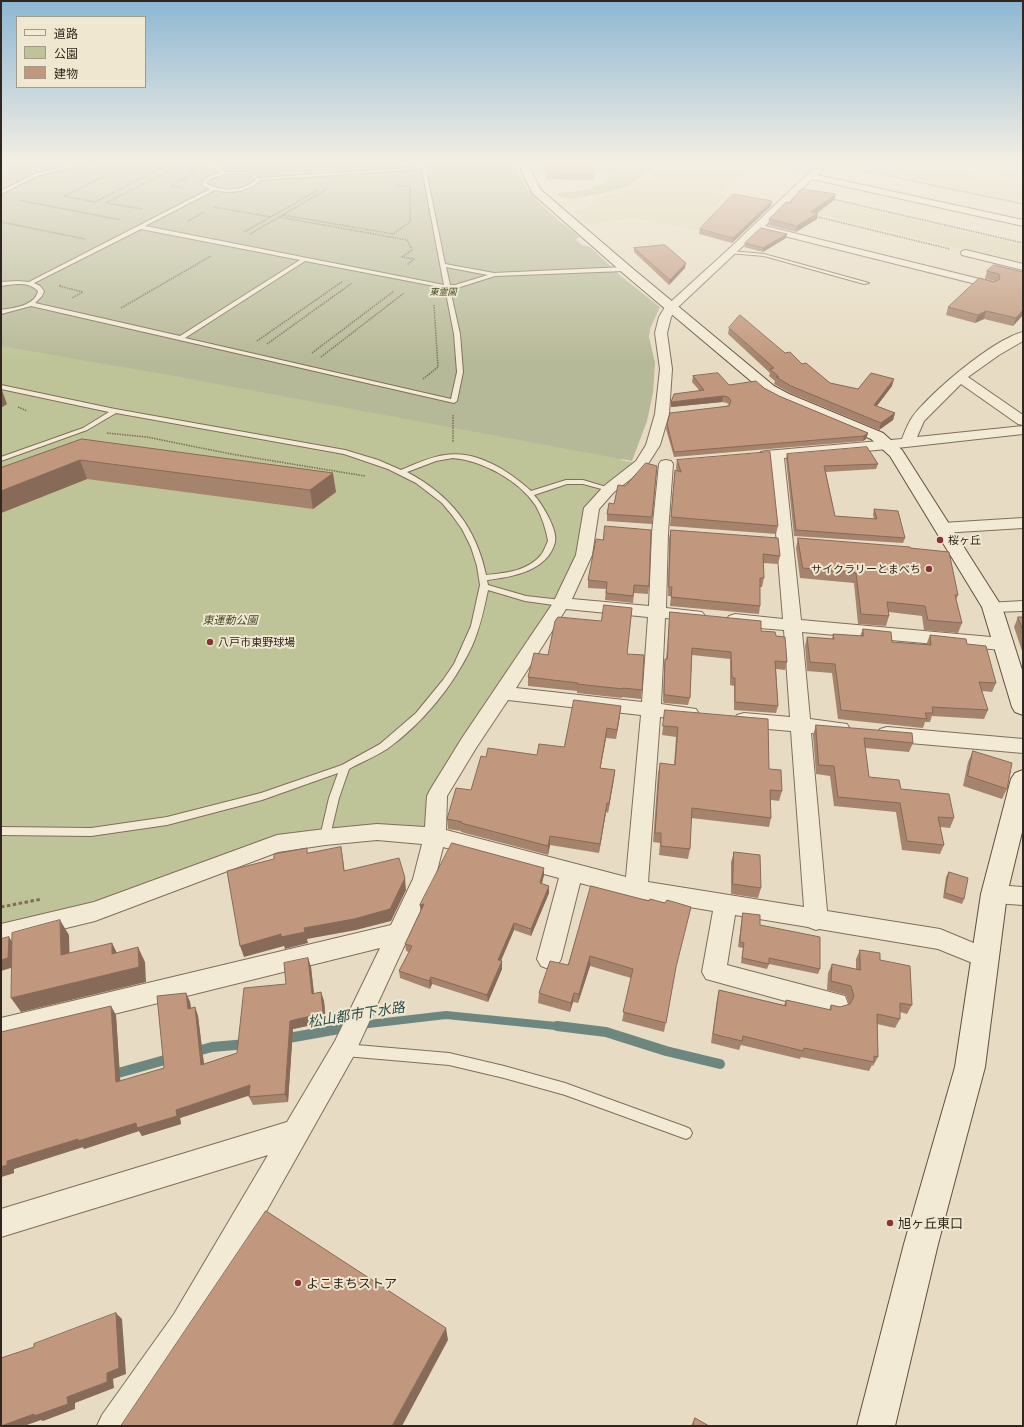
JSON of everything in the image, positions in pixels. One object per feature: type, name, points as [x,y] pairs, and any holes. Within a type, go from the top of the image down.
[{"type":"street","points":[[577,228],[624,269],[671,306],[769,389],[790,400],[877,436],[896,453],[992,607],[1002,644],[1023,705]]},
{"type":"street","points":[[113,1426],[184,1325],[344,1049],[424,879],[435,836],[437,796],[560,603],[584,555],[595,527],[592,508],[609,489],[641,464],[669,413],[666,369],[661,333],[665,317],[671,306],[757,228]]},
{"type":"street","points":[[760,228],[992,285]]},
{"type":"street","points":[[966,253],[1023,267]]},
{"type":"street","points":[[908,442],[917,421],[937,398],[984,357],[1023,336]]},
{"type":"street","points":[[1011,342],[1023,349]]},
{"type":"street","points":[[961,378],[1023,421]]},
{"type":"street","points":[[753,456],[888,445],[1023,430]]},
{"type":"street","points":[[777,454],[793,625],[816,920]]},
{"type":"street","points":[[636,889],[658,612],[661,533],[674,463],[641,464]]},
{"type":"street","points":[[942,528],[1023,523]]},
{"type":"street","points":[[943,553],[959,554]]},
{"type":"street","points":[[560,603],[1002,644]]},
{"type":"street","points":[[992,607],[1023,606]]},
{"type":"street","points":[[503,694],[706,716]]},
{"type":"street","points":[[729,718],[1023,746]]},
{"type":"street","points":[[876,1426],[921,1244],[970,1067],[994,894],[1023,779]]},
{"type":"street","points":[[1,934],[95,911],[277,844],[325,836],[377,832],[435,836],[636,889],[816,920],[940,939],[985,958]]},
{"type":"street","points":[[549,959],[572,872]]},
{"type":"street","points":[[994,894],[1023,896]]},
{"type":"street","points":[[725,904],[714,972],[836,1004]]},
{"type":"street","points":[[1,1030],[399,932]]},
{"type":"street","points":[[1,1223],[296,1133]]},
{"type":"lane","points":[[29,284],[139,228]]},
{"type":"lane","points":[[150,228],[447,287],[455,287],[495,274]]},
{"type":"lane","points":[[31,304],[454,401],[460,372],[457,334],[435,228]]},
{"type":"lane","points":[[732,252],[764,255],[866,283]]},
{"type":"lane","points":[[181,338],[304,259]]},
{"type":"lane","points":[[442,265],[495,274],[624,269]]},
{"type":"lane","points":[[1,284],[29,284],[39,288],[41,291],[38,298],[31,304],[1,312]]},
{"type":"lane","points":[[1,387],[115,411],[345,452],[379,462],[401,472],[433,492],[454,512],[474,543],[483,582],[477,623],[460,662],[429,705],[387,744],[345,767],[262,796],[167,821],[90,832],[1,831]]},
{"type":"lane","points":[[1,459],[85,429],[115,411]]},
{"type":"lane","points":[[401,472],[442,458],[453,456],[469,457],[497,468],[530,494],[544,514],[552,541],[543,558],[526,569],[483,582]]},
{"type":"lane","points":[[530,494],[566,482],[583,482],[609,489]]},
{"type":"lane","points":[[483,582],[525,598],[560,603]]},
{"type":"lane","points":[[325,836],[334,798],[345,767]]},
{"type":"lane","points":[[344,1049],[449,1059],[504,1072],[565,1089],[686,1133]]},
{"type":"path","points":[[28,228],[109,244]]},
{"type":"path","points":[[240,234],[252,228]]},
{"type":"path","points":[[247,236],[261,228]]},
{"type":"path","points":[[338,228],[407,240],[412,250],[402,257],[414,259],[407,265],[413,266]]},
{"type":"path","points":[[356,228],[393,234],[402,228]]},
{"type":"path","points":[[859,228],[966,253]]},
{"type":"path","points":[[956,228],[1023,243]]},
{"type":"path","points":[[101,320],[214,255],[206,253]]},
{"type":"path","points":[[259,343],[255,342],[346,278]]},
{"type":"path","points":[[52,308],[83,292],[59,286],[65,283]]},
{"type":"path","points":[[273,346],[266,345],[353,283]]},
{"type":"path","points":[[328,359],[310,355],[395,291]]},
{"type":"path","points":[[320,357],[406,292]]},
{"type":"path","points":[[422,380],[438,367],[433,299]]},
{"type":"path","points":[[453,456],[454,401]]},
{"type":"path","points":[[85,429],[148,437],[231,454],[366,476]]},
{"type":"path","points":[[225,458],[231,454]]},
{"type":"shaded area","points":[[684,228],[700,228],[697,230]]},
{"type":"shaded area","points":[[872,228],[947,228],[1023,245],[1023,264]]},
{"type":"green space","name":"東霊園","points":[[1,228],[568,228],[579,237],[576,240],[582,245],[590,247],[621,276],[660,307],[650,329],[649,337],[655,363],[653,393],[647,421],[632,461],[169,375],[1,346]]},
{"type":"green space","name":"東運動公園","points":[[1,321],[644,328],[628,456],[621,460],[641,464],[592,508],[584,555],[453,769],[435,836],[325,837],[1,934]]},
{"type":"building","points":[[701,228],[744,228],[733,238],[700,229]]},
{"type":"building","points":[[761,228],[787,234],[763,248],[745,243]]},
{"type":"building","points":[[665,245],[686,263],[670,280],[634,248]]},
{"type":"building","points":[[994,265],[1023,272],[1023,310],[1016,318],[986,311],[978,315],[948,307],[979,278],[994,282],[1000,279],[999,274],[987,271]]},
{"type":"building","points":[[740,315],[785,353],[790,352],[802,364],[806,363],[830,383],[858,389],[871,373],[894,379],[874,405],[895,413],[881,423],[791,386],[776,377],[779,377],[770,369],[774,368],[729,328]]},
{"type":"building","points":[[718,373],[729,385],[756,381],[764,388],[779,396],[868,433],[864,436],[674,452],[667,424],[670,413],[729,406],[731,401],[728,397],[723,396],[671,402],[674,394],[704,390],[693,376]]},
{"type":"building","points":[[82,439],[333,473],[310,490],[80,460],[1,491],[1,468]]},
{"type":"building","points":[[867,447],[878,464],[824,466],[835,516],[877,519],[874,509],[898,511],[905,538],[796,530],[787,454]]},
{"type":"building","points":[[770,452],[778,526],[671,517],[675,470],[681,472],[677,460]]},
{"type":"building","points":[[646,463],[657,466],[652,517],[607,514],[609,503],[614,504],[618,485],[625,486]]},
{"type":"building","points":[[605,526],[651,530],[649,586],[634,585],[633,596],[606,593],[607,582],[588,580],[596,539],[603,540]]},
{"type":"building","points":[[671,530],[778,538],[780,556],[763,554],[764,578],[760,578],[760,606],[671,597],[672,587],[669,587]]},
{"type":"building","points":[[798,538],[910,547],[949,552],[958,595],[955,595],[962,623],[928,620],[925,606],[887,602],[889,616],[861,614],[856,573],[803,568]]},
{"type":"building","points":[[604,605],[632,608],[627,654],[644,655],[642,690],[577,684],[578,683],[528,677],[534,653],[548,655],[555,621],[558,617],[601,621]]},
{"type":"building","points":[[670,612],[761,621],[761,631],[775,632],[776,636],[785,637],[787,662],[775,661],[778,706],[735,702],[735,678],[732,678],[731,652],[692,648],[690,698],[664,694],[665,659],[667,659]]},
{"type":"building","points":[[1018,617],[1023,617],[1023,630]]},
{"type":"building","points":[[863,629],[891,632],[892,642],[931,645],[930,635],[966,639],[967,644],[986,646],[996,683],[979,682],[988,710],[932,707],[933,713],[925,713],[927,719],[841,710],[835,664],[810,662],[807,637],[834,639],[833,634],[863,636]]},
{"type":"building","points":[[574,700],[621,706],[617,730],[607,728],[600,768],[615,770],[609,803],[607,803],[600,844],[550,836],[548,846],[447,819],[456,788],[471,790],[481,756],[486,757],[488,748],[537,755],[539,744],[564,747]]},
{"type":"building","points":[[665,710],[768,719],[769,769],[781,770],[782,791],[770,790],[771,818],[692,808],[690,849],[661,846],[661,833],[655,833],[660,763],[675,765],[678,727],[663,726]]},
{"type":"building","points":[[816,725],[912,733],[913,743],[864,738],[869,777],[899,780],[901,789],[949,794],[954,818],[938,817],[944,845],[907,841],[900,803],[838,797],[834,766],[819,765]]},
{"type":"building","points":[[973,751],[1012,763],[1007,789],[968,776]]},
{"type":"building","points":[[452,843],[544,868],[540,883],[549,886],[531,929],[514,923],[498,960],[502,961],[487,995],[431,977],[429,981],[399,971],[412,946],[405,944],[424,904],[420,905]]},
{"type":"building","points":[[341,847],[344,871],[399,858],[405,878],[390,909],[354,919],[304,928],[305,932],[281,937],[281,934],[240,946],[227,871],[274,859],[274,854],[307,848],[307,853]]},
{"type":"building","points":[[734,852],[760,855],[761,888],[733,884]]},
{"type":"building","points":[[949,872],[968,878],[964,899],[945,893]]},
{"type":"building","points":[[591,886],[649,901],[650,899],[665,903],[667,900],[691,907],[676,967],[666,1023],[623,1012],[633,969],[590,956],[579,994],[574,993],[571,1003],[539,993],[550,961],[568,965]]},
{"type":"building","points":[[743,913],[760,915],[760,925],[820,937],[820,969],[769,958],[769,964],[742,958],[744,943],[740,942]]},
{"type":"building","points":[[60,920],[61,955],[112,943],[112,954],[138,947],[139,967],[11,998],[12,933]]},
{"type":"building","points":[[9,937],[8,958],[1,960],[1,939]]},
{"type":"building","points":[[860,950],[880,953],[880,960],[910,966],[912,1005],[900,1003],[900,1019],[877,1014],[878,1057],[874,1056],[874,1062],[804,1048],[803,1051],[743,1036],[742,1041],[713,1034],[719,990],[786,1006],[786,1000],[831,1010],[831,1005],[840,1007],[850,1004],[854,996],[851,986],[831,981],[832,964],[860,970]]},
{"type":"building","points":[[308,958],[312,994],[321,992],[323,1013],[290,1021],[285,1094],[249,1097],[250,1085],[176,1110],[177,1116],[137,1128],[136,1123],[78,1141],[78,1139],[7,1161],[7,1165],[1,1167],[1,1032],[111,1006],[116,1082],[164,1068],[157,996],[186,993],[188,1009],[195,1007],[201,1065],[237,1053],[244,988],[286,984],[284,963]]},
{"type":"building","name":"よこまちストア","points":[[266,1211],[446,1328],[392,1426],[121,1426]]},
{"type":"building","points":[[116,1313],[119,1368],[107,1373],[107,1382],[67,1397],[68,1404],[1,1426],[1,1358],[34,1347],[34,1344]]},
{"type":"building","points":[[695,1418],[709,1426],[693,1426]]},
{"type":"waterway","name":"松山都市下水路","points":[[360,1025],[446,1015],[561,1027]]},
{"type":"waterway","name":"松山都市下水路","points":[[557,1026],[561,1027]]},
{"type":"waterway","name":"松山都市下水路","points":[[283,1039],[350,1027],[347,1027]]},
{"type":"waterway","name":"松山都市下水路","points":[[561,1027],[566,1027]]},
{"type":"waterway","name":"松山都市下水路","points":[[561,1027],[606,1032],[666,1051],[720,1064]]},
{"type":"waterway","name":"松山都市下水路","points":[[194,1052],[212,1047],[247,1044]]},
{"type":"waterway","name":"松山都市下水路","points":[[111,1075],[172,1058]]},
{"type":"place","name":"桜ヶ丘","points":[[940,540]]},
{"type":"place","name":"サイクラリーとまべち","points":[[929,569]]},
{"type":"place","name":"八戸市東野球場","points":[[210,642]]},
{"type":"place","name":"旭ヶ丘東口","points":[[890,1223]]},
{"type":"place","name":"よこまちストア","points":[[298,1283]]}]
